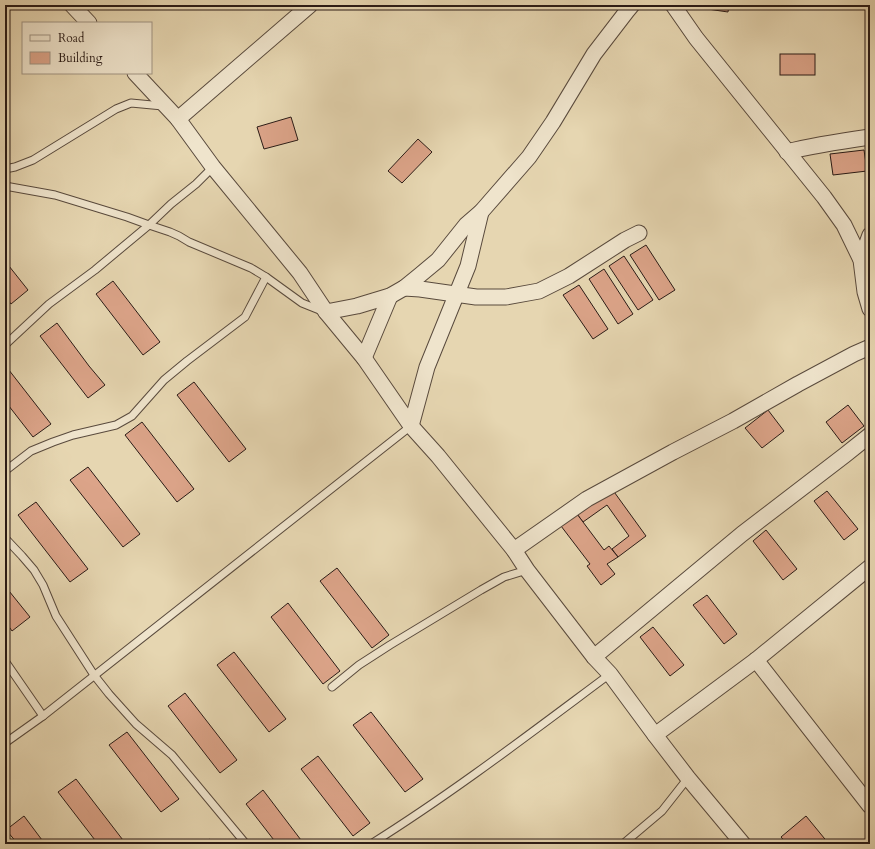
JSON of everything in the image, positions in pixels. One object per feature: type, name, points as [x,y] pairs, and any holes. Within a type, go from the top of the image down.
[{"type":"street","points":[[72,5],[88,22]]},
{"type":"street","points":[[326,312],[357,306],[390,296],[404,288],[438,260],[466,225],[481,212],[529,157],[553,122],[594,54],[632,5]]},
{"type":"street","points":[[673,5],[696,38],[824,197],[844,225],[861,260],[865,292],[870,309]]},
{"type":"street","points":[[178,119],[306,6]]},
{"type":"street","points":[[136,74],[178,119],[213,167],[300,273],[326,312],[364,358],[411,426],[438,456],[514,550],[527,570],[594,657],[610,674],[654,735],[743,844]]},
{"type":"street","points":[[787,152],[809,146],[870,137]]},
{"type":"street","points":[[411,426],[427,367],[468,266],[481,212]]},
{"type":"street","points":[[404,288],[476,297],[506,297],[539,291],[569,276],[625,240],[639,233]]},
{"type":"street","points":[[861,260],[870,234]]},
{"type":"street","points":[[364,358],[390,296]]},
{"type":"street","points":[[514,550],[587,499],[733,421],[798,384],[870,347]]},
{"type":"street","points":[[594,657],[742,534],[870,435]]},
{"type":"street","points":[[654,735],[756,660],[870,567]]},
{"type":"street","points":[[756,660],[870,806]]},
{"type":"lane","points":[[5,169],[15,167],[32,160],[124,105],[131,103],[165,106]]},
{"type":"lane","points":[[5,345],[49,304],[95,270],[149,225],[213,167]]},
{"type":"lane","points":[[5,186],[55,196],[127,217],[170,232],[189,242],[251,268],[302,303],[326,312]]},
{"type":"lane","points":[[5,471],[31,451],[73,435],[116,425],[132,416],[164,380],[245,317],[266,277]]},
{"type":"lane","points":[[5,743],[43,716],[411,426]]},
{"type":"lane","points":[[5,538],[34,570],[43,584],[56,616],[94,675],[136,724],[172,755],[246,844]]},
{"type":"lane","points":[[332,686],[359,665],[481,590],[504,577],[527,570]]},
{"type":"lane","points":[[5,661],[43,716]]},
{"type":"lane","points":[[371,844],[468,779],[610,674]]},
{"type":"lane","points":[[623,844],[662,811],[688,778]]},
{"type":"building","points":[[694,5],[729,5],[728,12],[694,7]]},
{"type":"building","points":[[780,54],[815,54],[815,75],[780,75]]},
{"type":"building","points":[[291,117],[298,140],[264,149],[257,127]]},
{"type":"building","points":[[418,139],[432,152],[402,183],[388,171]]},
{"type":"building","points":[[864,150],[867,171],[833,175],[830,154]]},
{"type":"building","points":[[646,245],[675,290],[659,300],[630,255]]},
{"type":"building","points":[[624,256],[653,300],[638,310],[609,266]]},
{"type":"building","points":[[5,261],[28,290],[11,304],[5,296]]},
{"type":"building","points":[[604,269],[633,314],[618,324],[589,279]]},
{"type":"building","points":[[113,281],[160,342],[143,355],[96,294]]},
{"type":"building","points":[[579,285],[608,329],[593,339],[563,295]]},
{"type":"building","points":[[57,323],[105,385],[88,398],[40,336]]},
{"type":"building","points":[[5,365],[51,424],[33,437],[5,401]]},
{"type":"building","points":[[194,382],[246,449],[229,462],[177,395]]},
{"type":"building","points":[[848,405],[864,426],[842,443],[826,422]]},
{"type":"building","points":[[768,410],[784,431],[762,448],[745,428]]},
{"type":"building","points":[[142,422],[194,489],[177,502],[125,435]]},
{"type":"building","points":[[88,467],[140,534],[123,547],[70,480]]},
{"type":"building","points":[[612,489],[646,536],[618,557],[612,549],[629,536],[607,505],[583,522],[577,514]]},
{"type":"building","points":[[827,491],[858,529],[844,540],[814,501]]},
{"type":"building","points":[[36,502],[88,569],[70,582],[18,515]]},
{"type":"building","points":[[577,514],[604,550],[609,546],[618,557],[607,564],[615,574],[601,585],[587,566],[590,564],[561,526]]},
{"type":"building","points":[[766,530],[797,569],[783,580],[753,541]]},
{"type":"building","points":[[337,568],[389,635],[372,648],[320,581]]},
{"type":"building","points":[[5,586],[30,617],[12,631],[5,621]]},
{"type":"building","points":[[707,595],[737,634],[724,644],[693,605]]},
{"type":"building","points":[[288,603],[340,671],[323,684],[271,617]]},
{"type":"building","points":[[653,627],[684,665],[670,676],[640,637]]},
{"type":"building","points":[[234,652],[286,719],[269,732],[217,665]]},
{"type":"building","points":[[185,693],[237,760],[220,773],[168,706]]},
{"type":"building","points":[[371,712],[423,779],[405,792],[353,725]]},
{"type":"building","points":[[127,732],[179,799],[161,812],[109,745]]},
{"type":"building","points":[[318,756],[370,823],[353,836],[301,769]]},
{"type":"building","points":[[76,779],[126,844],[98,844],[58,792]]},
{"type":"building","points":[[263,790],[304,844],[277,844],[246,804]]},
{"type":"building","points":[[24,816],[45,844],[18,844],[6,830]]},
{"type":"building","points":[[806,816],[829,844],[801,844],[799,841],[796,844],[787,844],[781,837]]},
{"type":"building","points":[[210,839],[214,844],[203,844]]}]
